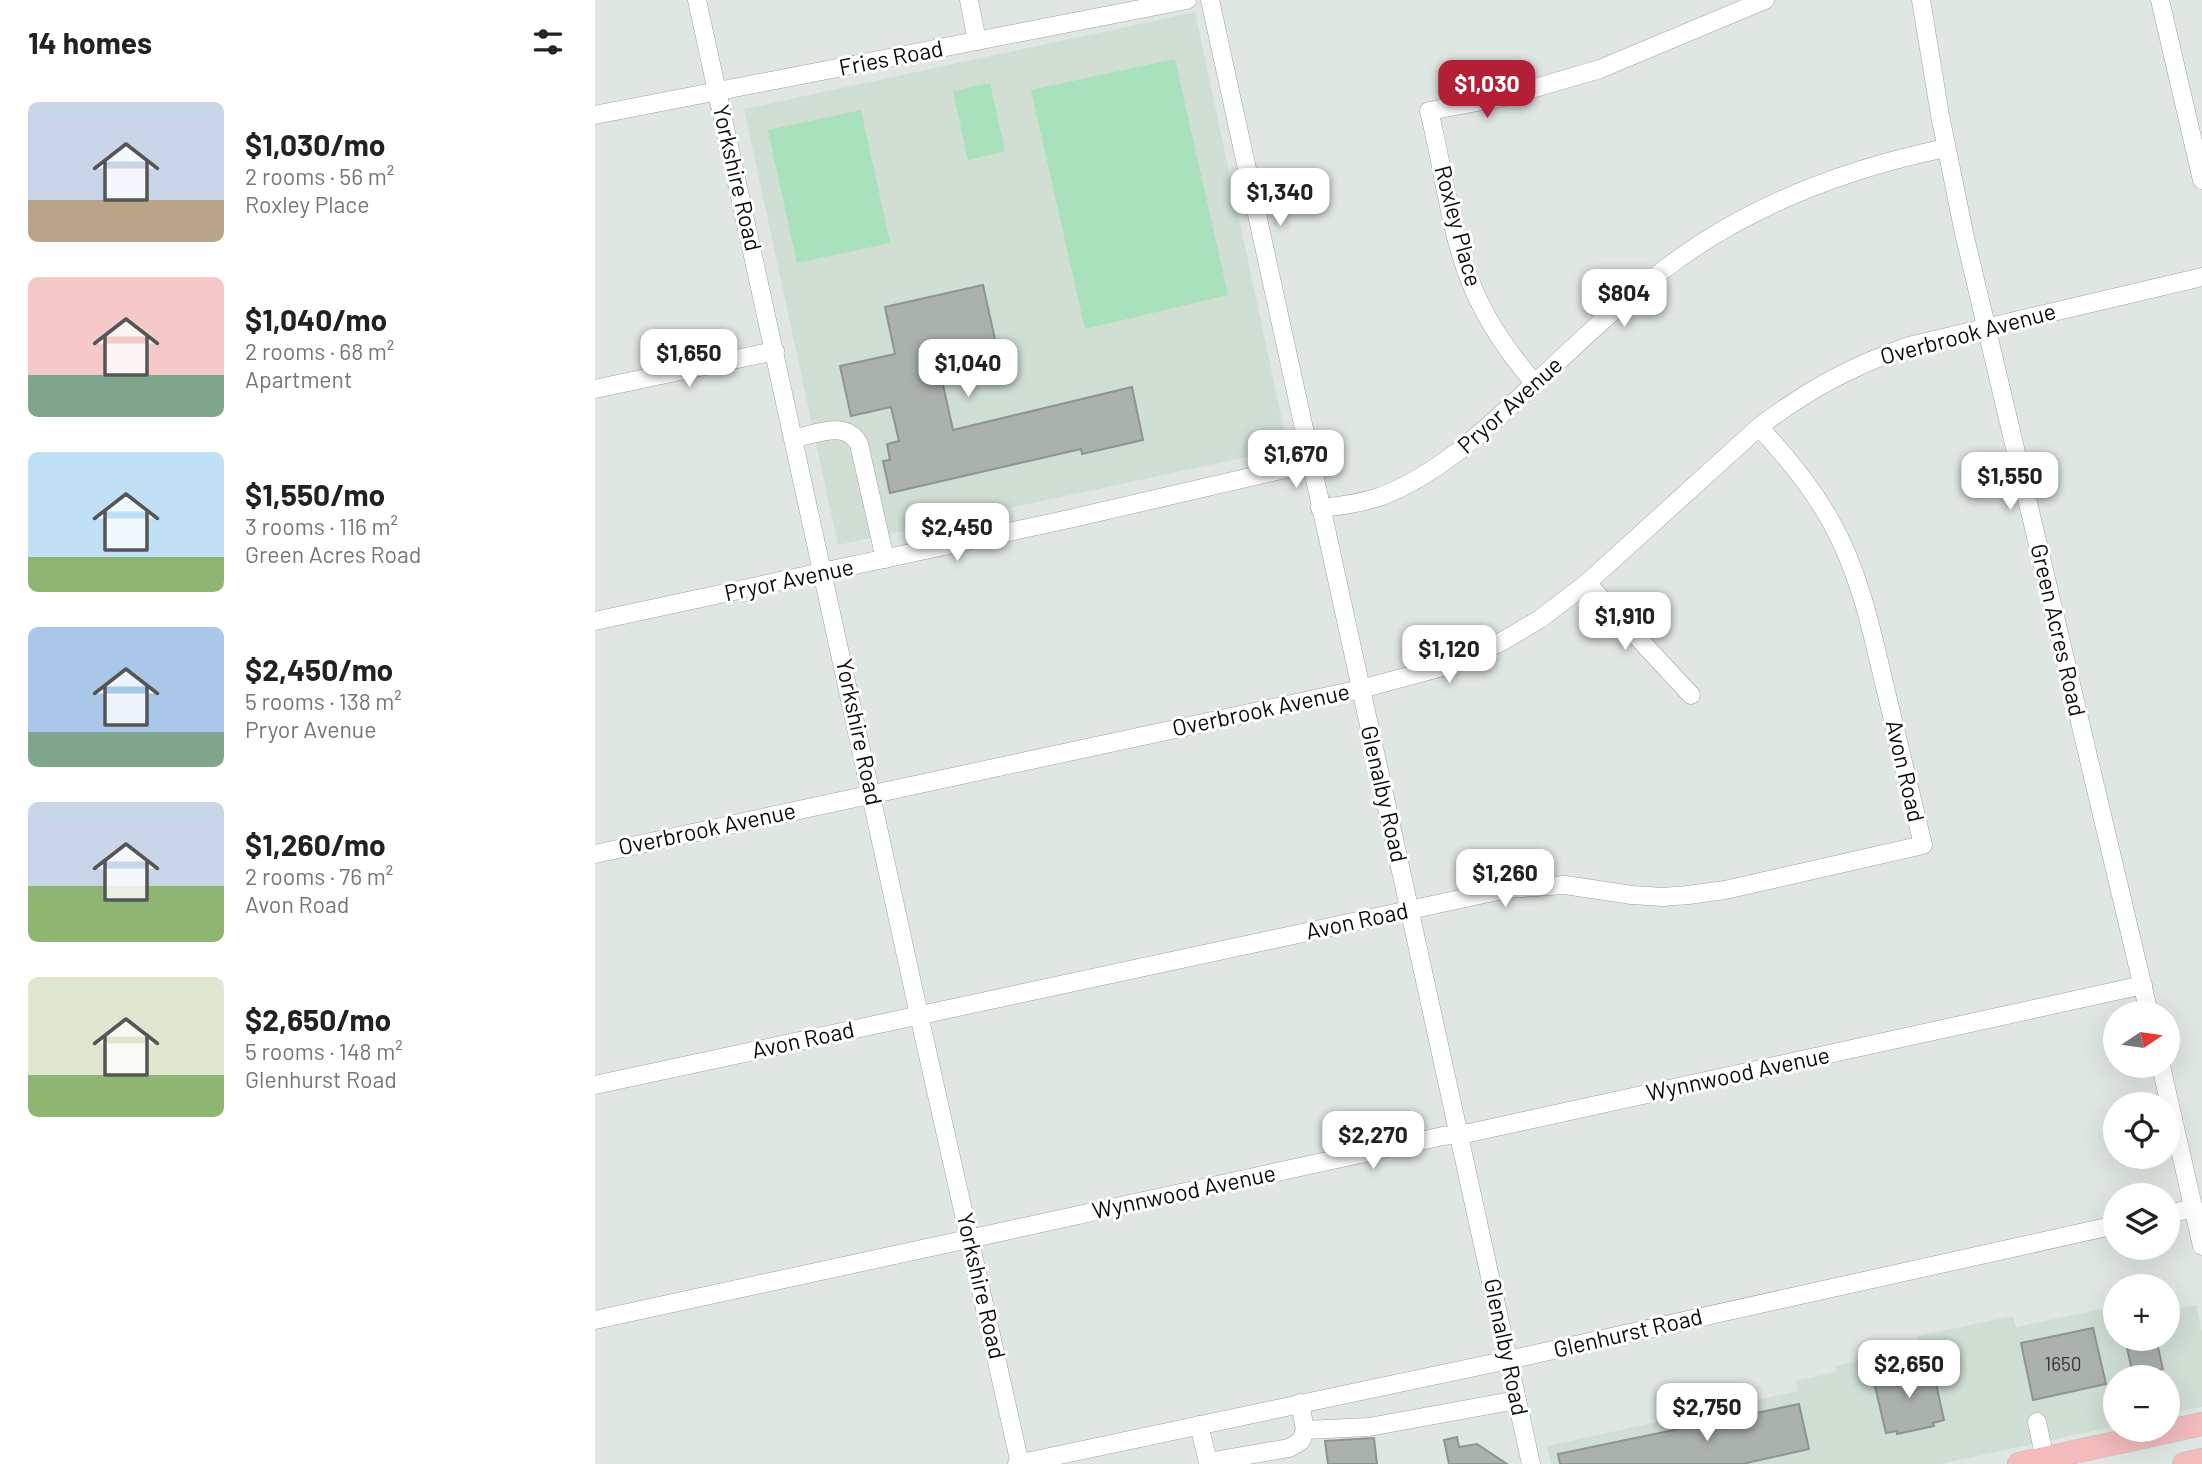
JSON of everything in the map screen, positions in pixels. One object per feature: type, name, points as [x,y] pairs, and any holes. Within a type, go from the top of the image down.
[{"type":"main road","points":[[2019,1464],[2070,1459],[2202,1424]]},
{"type":"main road","points":[[2185,1464],[2202,1460]]},
{"type":"street","name":"Yorkshire Road","points":[[697,0],[1019,1464]]},
{"type":"street","points":[[969,0],[977,41]]},
{"type":"street","name":"Fries Road","points":[[595,115],[1187,0]]},
{"type":"street","name":"Glenalby Road","points":[[1210,0],[1531,1464]]},
{"type":"street","name":"Roxley Place","points":[[1535,384],[1496,334],[1469,278],[1459,248],[1429,111],[1504,97],[1600,69],[1765,0]]},
{"type":"street","name":"Green Acres Road","points":[[1921,0],[1946,148],[1986,327],[2146,1001]]},
{"type":"street","points":[[2160,0],[2202,180]]},
{"type":"street","name":"Pryor Avenue","points":[[1320,508],[1373,499],[1417,478],[1448,459],[1478,436],[1634,293],[1689,251],[1736,222],[1803,190],[1852,171],[1892,159],[1946,148]]},
{"type":"street","name":"Overbrook Avenue","points":[[595,854],[1361,689],[1418,675],[1474,655],[1540,619],[1587,583],[1759,427],[1829,379],[1868,360],[1909,346],[2202,277]]},
{"type":"street","points":[[595,389],[775,351]]},
{"type":"street","name":"Avon Road","points":[[595,1086],[919,1014],[1531,886],[1565,885],[1653,897],[1688,895],[1725,890],[1923,845],[1869,621],[1849,558],[1810,488],[1786,456],[1759,427]]},
{"type":"street","points":[[795,438],[841,430],[850,431],[855,436],[885,559]]},
{"type":"street","name":"Pryor Avenue","points":[[595,621],[1311,463]]},
{"type":"street","points":[[1587,583],[1691,695]]},
{"type":"street","name":"Wynnwood Avenue","points":[[595,1320],[2143,985]]},
{"type":"street","points":[[2164,1078],[2202,1246]]},
{"type":"street","points":[[2180,1211],[2193,1208]]},
{"type":"street","name":"Glenhurst Road","points":[[1019,1464],[1508,1360],[2103,1228]]},
{"type":"street","points":[[1305,1430],[1369,1427],[1517,1400]]},
{"type":"street","points":[[1199,1425],[1208,1462],[1289,1448],[1301,1441],[1305,1430],[1300,1404]]},
{"type":"street","points":[[2037,1422],[2045,1461]]},
{"type":"shaded area","points":[[1195,12],[1288,448],[838,545],[744,109]]},
{"type":"shaded area","points":[[2196,1305],[2202,1332],[2202,1407],[2180,1412],[2180,1365],[2103,1365],[2103,1429],[1941,1464],[1551,1464],[1547,1446],[1798,1391],[1796,1381],[1836,1372],[1835,1366],[1919,1348],[1917,1336],[2013,1316],[2016,1327],[2102,1309],[2103,1351],[2180,1351],[2180,1308]]},
{"type":"green space","points":[[1175,59],[1228,295],[1085,329],[1031,90]]},
{"type":"green space","points":[[990,83],[1005,151],[968,160],[953,91]]},
{"type":"green space","points":[[861,110],[890,243],[797,263],[768,130]]},
{"type":"building","points":[[983,285],[1000,362],[964,370],[962,362],[939,367],[953,430],[1132,387],[1143,440],[1082,454],[1081,449],[890,493],[883,461],[890,460],[887,444],[899,441],[891,407],[851,416],[840,366],[895,354],[885,307]]},
{"type":"building","points":[[2093,1328],[2103,1371],[2103,1385],[2033,1400],[2021,1343]]},
{"type":"building","points":[[2128,1351],[2159,1351],[2162,1365],[2131,1365]]},
{"type":"building","points":[[1932,1365],[1944,1420],[1933,1423],[1934,1426],[1897,1434],[1897,1431],[1886,1433],[1873,1378]]},
{"type":"building","points":[[1799,1404],[1809,1449],[1742,1464],[1560,1464],[1558,1454]]},
{"type":"building","points":[[1457,1437],[1459,1447],[1477,1444],[1507,1464],[1449,1464],[1444,1440]]},
{"type":"building","points":[[1374,1438],[1377,1464],[1328,1464],[1325,1441]]}]
